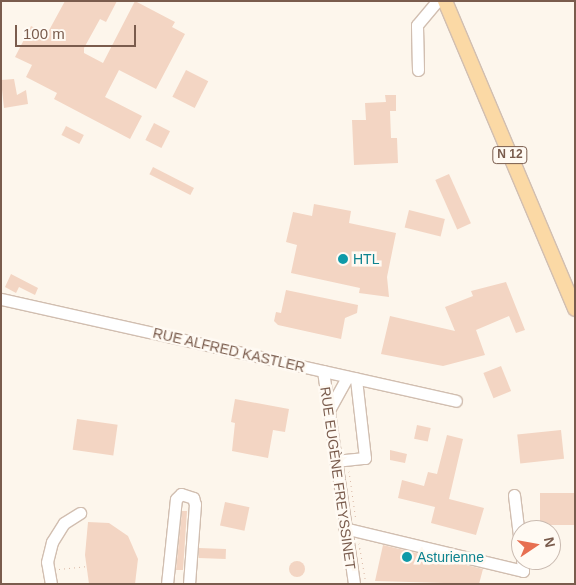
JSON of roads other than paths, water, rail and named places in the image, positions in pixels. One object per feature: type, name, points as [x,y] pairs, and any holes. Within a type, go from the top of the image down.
[{"type":"main road","name":"N 12","points":[[445,1],[575,309]]},
{"type":"street","points":[[418,70],[418,25],[437,1]]},
{"type":"street","name":"RUE ALFRED KASTLER","points":[[1,299],[456,402]]},
{"type":"street","name":"RUE EUGÈNE FREYSSINET","points":[[323,371],[344,528],[354,584]]},
{"type":"street","points":[[329,410],[351,378]]},
{"type":"street","points":[[335,461],[365,458],[351,378]]},
{"type":"street","points":[[167,584],[176,499],[181,494],[193,498],[195,504],[189,584]]},
{"type":"street","points":[[514,495],[517,520]]},
{"type":"street","points":[[51,584],[48,571],[56,532],[80,513]]},
{"type":"street","points":[[344,528],[511,568]]},
{"type":"place","name":"HTL","points":[[343,259]]},
{"type":"place","name":"Asturienne","points":[[407,557]]}]
